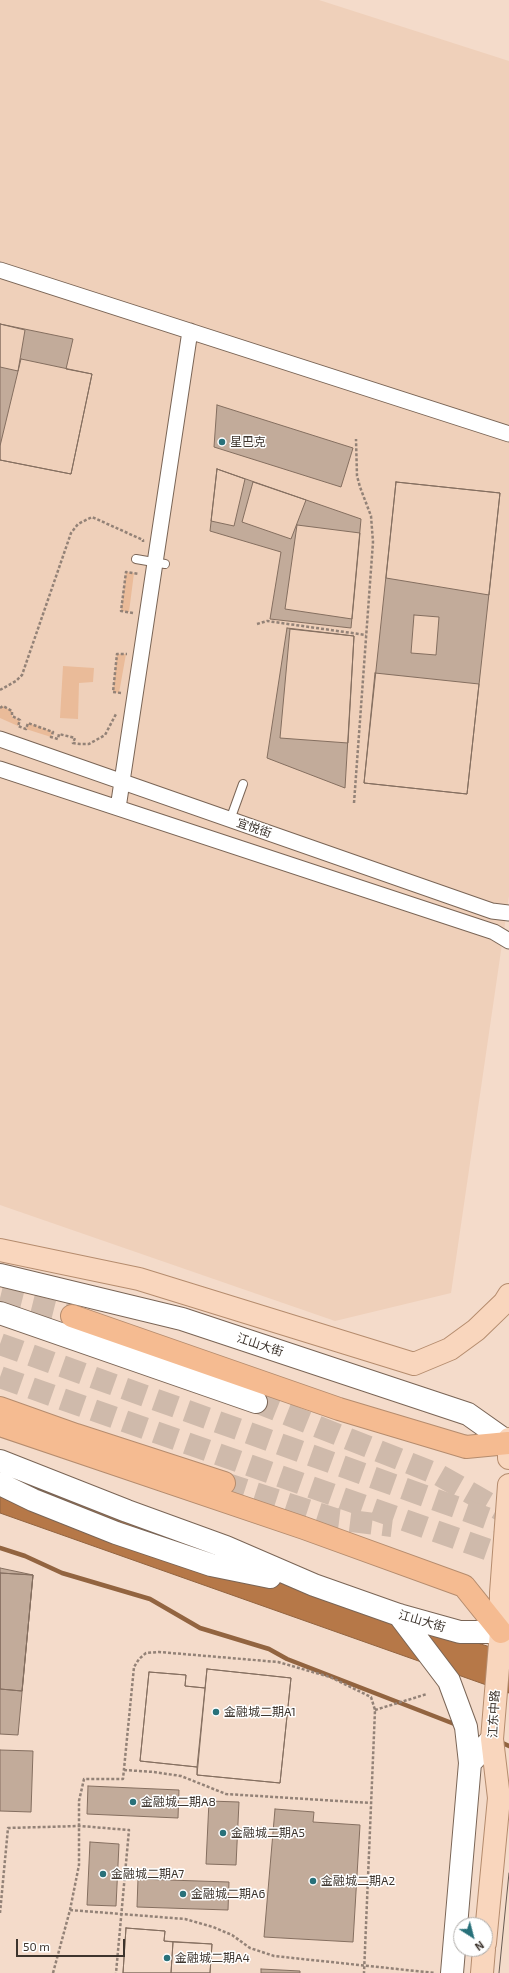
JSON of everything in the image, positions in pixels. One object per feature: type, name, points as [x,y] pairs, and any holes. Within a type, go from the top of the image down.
[{"type":"highway","points":[[72,1316],[339,1409],[466,1447],[509,1446]]},
{"type":"highway","points":[[0,1408],[76,1435],[224,1483]]},
{"type":"highway","points":[[0,1426],[304,1528],[464,1586],[505,1634]]},
{"type":"main road","points":[[0,1250],[139,1279],[414,1364],[450,1349],[476,1330],[504,1303],[509,1295]]},
{"type":"main road","name":"江山大街","points":[[0,1275],[182,1319],[468,1414],[509,1446]]},
{"type":"main road","points":[[0,1313],[256,1402]]},
{"type":"main road","name":"江山大街","points":[[0,1461],[126,1511],[226,1548],[314,1585],[399,1615],[460,1632],[505,1634]]},
{"type":"main road","name":"江山大街","points":[[0,1484],[33,1500],[116,1533],[211,1565],[314,1585]]},
{"type":"main road","name":"江东中路","points":[[487,1917],[498,1798],[492,1739],[505,1634],[501,1593],[509,1485]]},
{"type":"main road","points":[[399,1615],[449,1681],[466,1726],[470,1763],[452,1973]]},
{"type":"main road","points":[[470,1763],[492,1739]]},
{"type":"main road","points":[[482,1973],[483,1957]]},
{"type":"street","points":[[0,270],[509,434]]},
{"type":"street","points":[[118,808],[149,561],[190,331]]},
{"type":"street","name":"宜悦街","points":[[0,739],[492,911],[509,913]]},
{"type":"street","name":"宜悦街","points":[[0,769],[494,932],[509,940]]},
{"type":"lane","points":[[230,820],[243,784]]},
{"type":"path","points":[[354,803],[373,532],[371,516],[357,476],[356,439]]},
{"type":"path","points":[[0,690],[8,687],[22,675],[71,533],[78,524],[92,517],[143,540],[149,561],[140,574],[126,572],[121,611],[134,613],[133,620]]},
{"type":"path","points":[[257,624],[267,621],[366,635]]},
{"type":"path","points":[[122,700],[124,693],[113,692],[117,654],[131,654]]},
{"type":"path","points":[[0,708],[3,706],[12,711],[12,716],[20,720],[18,726],[26,729],[28,723],[53,732],[52,737],[58,739],[59,734],[75,738],[73,744],[89,744],[105,735],[117,713]]},
{"type":"path","points":[[53,1973],[70,1910],[79,1865],[79,1801],[84,1779],[123,1779],[134,1667],[139,1659],[146,1653],[159,1652],[278,1662],[330,1676],[371,1697],[375,1710],[364,1973]]},
{"type":"path","points":[[375,1710],[427,1694]]},
{"type":"path","points":[[124,1770],[181,1776],[226,1794],[371,1803]]},
{"type":"path","points":[[0,1912],[8,1828],[80,1826],[129,1830],[116,1973]]},
{"type":"path","points":[[70,1910],[185,1919],[213,1927],[232,1935],[250,1948],[274,1956],[437,1973]]},
{"type":"shaded area","points":[[0,0],[319,0],[509,61],[509,896],[451,1293],[335,1321],[0,1205]]},
{"type":"shaded area","points":[[126,572],[134,573],[129,612],[121,611]]},
{"type":"shaded area","points":[[117,654],[126,654],[119,693],[113,692]]},
{"type":"shaded area","points":[[63,666],[94,668],[93,682],[79,683],[78,719],[60,718]]},
{"type":"shaded area","points":[[3,706],[12,711],[12,717],[20,720],[18,726],[0,718],[0,708]]},
{"type":"shaded area","points":[[28,723],[53,732],[51,737],[26,729]]},
{"type":"shaded area","points":[[0,1467],[440,1631],[509,1653],[509,1693],[0,1513]]},
{"type":"building","points":[[0,324],[73,339],[66,369],[92,374],[71,474],[0,460]]},
{"type":"building","points":[[0,324],[25,330],[18,371],[0,367]]},
{"type":"building","points":[[21,359],[92,374],[71,474],[0,460],[0,446]]},
{"type":"building","points":[[217,405],[353,448],[341,487],[214,447]]},
{"type":"building","points":[[217,469],[361,519],[351,628],[270,619],[281,552],[210,531]]},
{"type":"building","points":[[217,469],[245,479],[234,526],[211,521]]},
{"type":"building","points":[[253,482],[306,500],[291,539],[242,522]]},
{"type":"building","points":[[396,482],[500,493],[467,794],[364,783]],"holes":[[[414,615],[439,617],[436,655],[411,653]]]},
{"type":"building","points":[[396,482],[500,493],[489,595],[386,578]]},
{"type":"building","points":[[297,525],[360,533],[352,619],[285,609]]},
{"type":"building","points":[[287,628],[354,636],[345,788],[267,758]]},
{"type":"building","points":[[290,629],[354,636],[348,743],[280,738]]},
{"type":"building","points":[[375,673],[479,684],[467,794],[364,783]]},
{"type":"building","points":[[0,1568],[33,1575],[18,1735],[0,1734]]},
{"type":"building","points":[[0,1573],[33,1575],[22,1691],[0,1689]]},
{"type":"building","points":[[0,1573],[33,1575],[22,1691],[0,1689]]},
{"type":"building","name":"金融城二期A1","points":[[207,1669],[291,1678],[280,1783],[197,1775],[197,1767],[140,1761],[149,1672],[186,1675],[185,1686],[205,1688]]},
{"type":"building","name":"金融城二期A1","points":[[207,1669],[291,1678],[280,1783],[197,1775]]},
{"type":"building","points":[[149,1672],[186,1675],[185,1686],[205,1688],[197,1767],[140,1761]]},
{"type":"building","points":[[0,1750],[33,1751],[31,1812],[0,1811]]},
{"type":"building","name":"金融城二期A8","points":[[88,1786],[179,1790],[178,1818],[87,1814]]},
{"type":"building","name":"金融城二期A5","points":[[209,1801],[239,1802],[236,1865],[206,1864]]},
{"type":"building","name":"金融城二期A2","points":[[275,1809],[314,1812],[313,1822],[360,1825],[353,1942],[264,1937]]},
{"type":"building","name":"金融城二期A7","points":[[90,1842],[119,1844],[116,1906],[87,1905]]},
{"type":"building","name":"金融城二期A6","points":[[138,1879],[229,1882],[228,1910],[137,1907]]},
{"type":"building","name":"金融城二期A4","points":[[126,1928],[165,1931],[164,1941],[212,1944],[210,1973],[123,1973]]},
{"type":"building","name":"金融城二期A4","points":[[126,1928],[165,1931],[164,1941],[173,1942],[171,1973],[123,1973]]},
{"type":"building","points":[[173,1942],[212,1944],[210,1973],[171,1973]]},
{"type":"building","points":[[261,1969],[300,1971],[300,1973],[261,1973]]},
{"type":"waterway","points":[[0,1548],[25,1556],[62,1573],[150,1599],[200,1628],[269,1649],[287,1659],[457,1725]]},
{"type":"waterway","points":[[498,1741],[509,1746]]},
{"type":"tunnel","points":[[0,1298],[72,1316]]},
{"type":"tunnel","points":[[0,1344],[509,1526]]},
{"type":"tunnel","points":[[0,1377],[509,1557]]},
{"type":"tunnel","points":[[256,1402],[439,1475],[509,1515]]},
{"type":"tunnel","points":[[224,1483],[335,1519],[392,1526]]},
{"type":"tram line","points":[[499,1973],[509,1873]]},
{"type":"place","name":"星巴克","points":[[222,442]]},
{"type":"place","name":"金融城二期A1","points":[[216,1712]]},
{"type":"place","name":"金融城二期A8","points":[[133,1802]]},
{"type":"place","name":"金融城二期A5","points":[[223,1833]]},
{"type":"place","name":"金融城二期A7","points":[[103,1874]]},
{"type":"place","name":"金融城二期A2","points":[[313,1881]]},
{"type":"place","name":"金融城二期A6","points":[[183,1894]]},
{"type":"place","name":"金融城二期A4","points":[[167,1958]]}]
